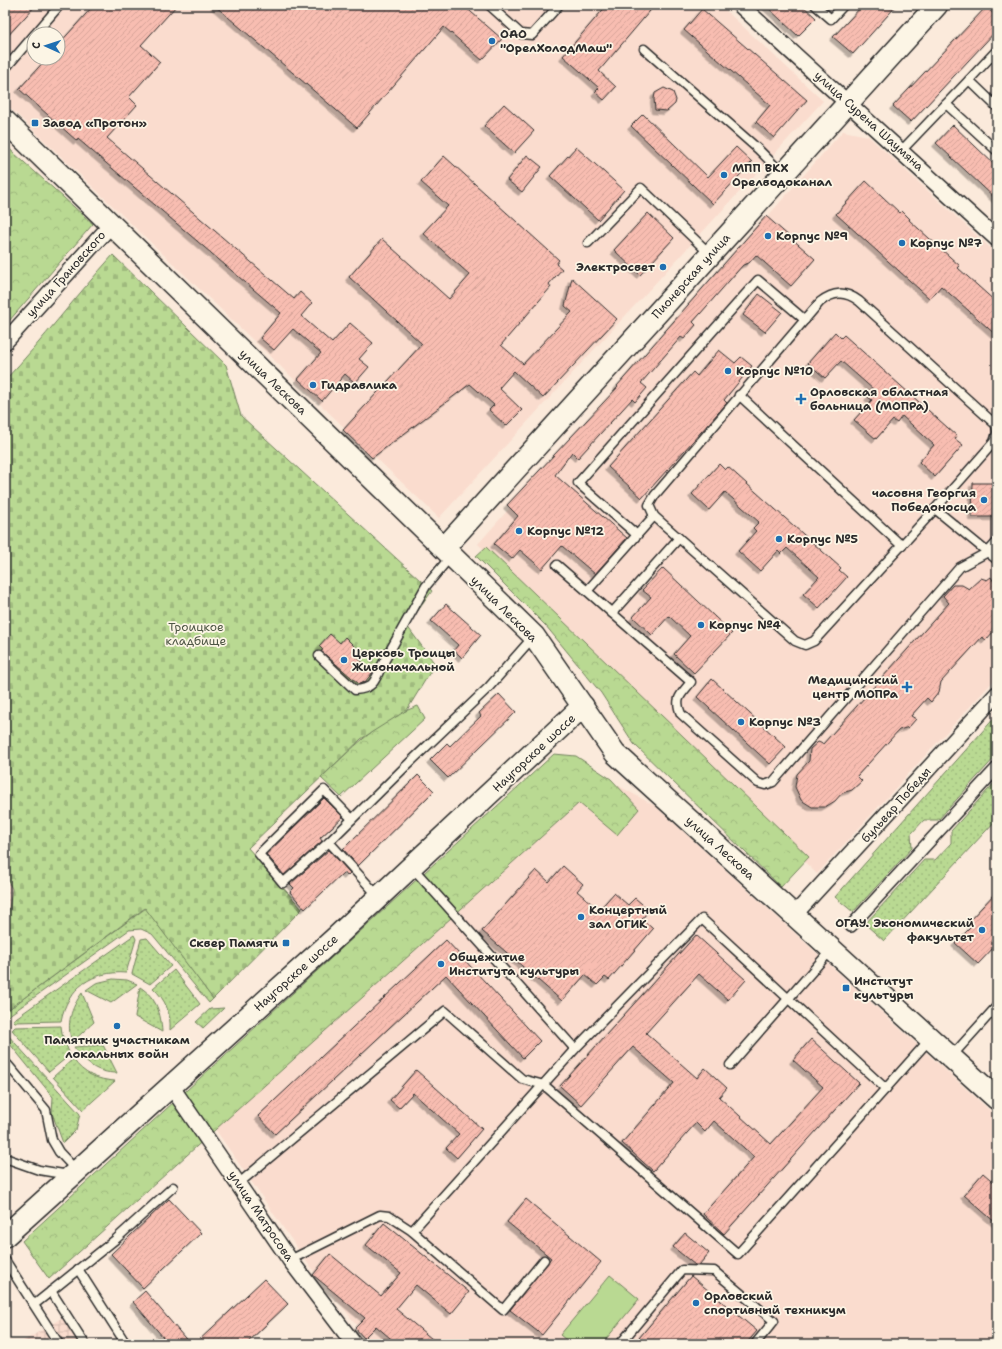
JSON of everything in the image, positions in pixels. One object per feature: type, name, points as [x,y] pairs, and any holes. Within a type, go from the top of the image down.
[{"type":"main road","name":"Пионерская улица","points":[[448,551],[711,254],[937,5]]},
{"type":"main road","name":"улица Лескова","points":[[5,121],[534,636],[615,753],[997,1099]]},
{"type":"main road","name":"Наугорское шоссе","points":[[5,1236],[379,898],[583,706]]},
{"type":"street","name":"улица Сурена Шаумяна","points":[[740,5],[849,102],[997,238]]},
{"type":"street","name":"улица Грановского","points":[[6,339],[111,225]]},
{"type":"street","name":"бульвар Победы","points":[[794,915],[997,694]]},
{"type":"street","points":[[851,926],[997,768]]},
{"type":"street","name":"улица Матросова","points":[[171,1086],[290,1260],[354,1344]]},
{"type":"lane","points":[[41,26],[60,5]]},
{"type":"lane","points":[[489,5],[521,34],[532,35],[559,5]]},
{"type":"lane","points":[[815,5],[831,19],[844,5]]},
{"type":"lane","points":[[5,68],[26,43]]},
{"type":"lane","points":[[644,49],[758,149],[784,174]]},
{"type":"lane","points":[[901,150],[997,50]]},
{"type":"lane","points":[[969,80],[997,107]]},
{"type":"lane","points":[[946,104],[997,151]]},
{"type":"lane","points":[[588,243],[642,188],[711,254]]},
{"type":"lane","points":[[637,535],[578,483],[758,280],[805,320]]},
{"type":"lane","points":[[839,293],[850,295],[997,428],[994,442],[936,509],[814,641],[805,645],[795,641],[654,516],[649,504],[739,395],[805,320],[820,302],[829,296],[839,293]]},
{"type":"lane","points":[[739,395],[902,546]]},
{"type":"lane","points":[[936,509],[997,560]]},
{"type":"lane","points":[[588,591],[654,516]]},
{"type":"lane","points":[[612,613],[679,538]]},
{"type":"lane","points":[[557,565],[691,682],[679,698],[677,704],[681,714],[758,783],[765,785],[773,782],[960,567],[988,552],[997,542]]},
{"type":"lane","points":[[319,656],[355,690],[366,689],[376,680],[381,667],[426,586],[448,551]]},
{"type":"lane","points":[[352,819],[324,790],[259,854],[283,883],[329,842],[489,687],[534,636]]},
{"type":"lane","points":[[329,842],[379,898]]},
{"type":"lane","points":[[412,867],[576,1049]]},
{"type":"lane","points":[[412,1231],[576,1049],[702,919],[886,1088]]},
{"type":"lane","points":[[730,1065],[831,949]]},
{"type":"lane","points":[[951,1058],[997,1006]]},
{"type":"lane","points":[[238,1184],[445,1011],[522,1079],[544,1085],[738,1254],[930,1039]]},
{"type":"lane","points":[[5,1067],[8,1064],[46,1110],[52,1140],[73,1173]]},
{"type":"lane","points":[[5,1158],[40,1170],[73,1173]]},
{"type":"lane","points":[[35,1304],[116,1239],[173,1188]]},
{"type":"lane","points":[[290,1260],[380,1215],[389,1216],[412,1231],[503,1310],[544,1260]]},
{"type":"lane","points":[[5,1260],[35,1304],[59,1344]]},
{"type":"lane","points":[[78,1269],[126,1344]]},
{"type":"lane","points":[[620,1344],[682,1270],[714,1271],[774,1321],[755,1344]]},
{"type":"lane","points":[[51,1291],[84,1344]]},
{"type":"shaded area","points":[[5,5],[720,5],[823,101],[439,518],[5,103]]},
{"type":"shaded area","name":"Орловская областная больница (МОПРа)","points":[[843,131],[868,136],[997,254],[997,677],[817,874],[478,544]]},
{"type":"shaded area","points":[[594,772],[655,806],[997,1117],[997,1344],[372,1344],[309,1265],[209,1120]]},
{"type":"shaded area","points":[[5,874],[12,889],[5,937]]},
{"type":"shaded area","points":[[63,1317],[79,1344],[19,1344]]},
{"type":"green space","points":[[5,145],[93,224],[9,321],[5,314]]},
{"type":"green space","name":"Троицкое кладбище","points":[[113,255],[226,365],[241,416],[432,591],[407,626],[435,664],[407,710],[361,739],[248,848],[302,909],[213,999],[145,908],[5,1012],[5,937],[12,889],[5,874],[5,380]]},
{"type":"green space","points":[[486,547],[809,857],[781,887],[634,744],[601,693],[546,626],[476,556]]},
{"type":"green space","points":[[418,706],[425,719],[341,797],[321,778],[354,746],[378,727]]},
{"type":"green space","points":[[997,715],[997,755],[938,820],[924,820],[911,834],[912,848],[853,912],[835,897]]},
{"type":"green space","points":[[554,754],[576,756],[611,779],[639,809],[617,835],[579,803],[49,1279],[22,1241]]},
{"type":"green space","points":[[997,780],[997,819],[884,941],[865,924],[924,860],[935,860],[951,843],[951,831]]},
{"type":"green space","points":[[146,908],[213,999],[209,1003],[152,934],[141,929],[129,930],[5,1018],[5,1012]]},
{"type":"green space","points":[[134,935],[136,939],[126,973],[103,975],[93,978],[83,984],[69,999],[64,1009],[61,1021],[15,1022],[13,1020]]},
{"type":"green space","points":[[147,938],[171,966],[150,984],[132,974],[141,939]]},
{"type":"green space","points":[[174,970],[200,1004],[170,1030],[170,1018],[167,1007],[153,988]]},
{"type":"green space","points":[[113,979],[127,980],[137,984],[111,1003],[86,990],[96,983]]},
{"type":"green space","points":[[140,987],[146,991],[157,1007],[161,1019],[162,1032],[135,1017]]},
{"type":"green space","points":[[82,993],[94,1022],[72,1042],[69,1029],[72,1010]]},
{"type":"green space","points":[[224,1008],[203,1028],[196,1022],[210,1009]]},
{"type":"green space","points":[[61,1026],[62,1034],[70,1055],[49,1072],[12,1030],[15,1027]]},
{"type":"green space","points":[[5,1032],[80,1114],[76,1130],[63,1143],[52,1113],[53,1097],[5,1038]]},
{"type":"green space","points":[[103,1045],[117,1073],[110,1073],[92,1066],[82,1058],[74,1047]]},
{"type":"green space","points":[[73,1059],[81,1069],[91,1075],[97,1078],[115,1081],[83,1110],[53,1077]]},
{"type":"green space","points":[[610,1275],[639,1299],[602,1344],[571,1344],[560,1335]]},
{"type":"building","points":[[5,5],[36,5],[5,39]]},
{"type":"building","points":[[94,5],[177,5],[141,45],[160,62],[129,97],[137,105],[107,138],[294,299],[300,292],[312,303],[301,316],[332,343],[350,323],[373,343],[359,359],[369,367],[355,383],[345,374],[322,401],[298,379],[321,353],[293,329],[274,350],[260,338],[281,313],[78,139],[77,141],[19,89],[40,66],[66,66],[66,36]]},
{"type":"building","points":[[214,5],[463,5],[502,39],[482,60],[444,27],[357,128]]},
{"type":"building","points":[[607,5],[655,5],[599,71],[616,87],[604,100],[595,92],[599,88],[563,56]]},
{"type":"building","points":[[765,5],[802,5],[816,18],[798,36]]},
{"type":"building","points":[[863,5],[897,5],[853,54],[833,37]]},
{"type":"building","points":[[986,7],[997,17],[997,30],[911,122],[893,106]]},
{"type":"building","points":[[702,9],[807,100],[774,138],[756,122],[770,105],[684,30]]},
{"type":"building","points":[[664,88],[673,92],[676,100],[675,104],[667,111],[655,110],[655,93]]},
{"type":"building","points":[[504,104],[534,131],[514,153],[484,126]]},
{"type":"building","points":[[643,114],[708,177],[736,147],[752,162],[713,204],[631,126]]},
{"type":"building","points":[[953,125],[997,167],[997,200],[936,143]]},
{"type":"building","points":[[576,147],[624,190],[598,220],[550,176]]},
{"type":"building","points":[[527,155],[542,167],[522,192],[507,180]]},
{"type":"building","points":[[444,156],[559,260],[556,264],[562,269],[549,284],[551,287],[501,345],[523,364],[572,312],[565,306],[572,278],[617,319],[543,398],[514,371],[499,388],[522,410],[506,426],[489,410],[494,405],[470,384],[372,458],[343,430],[422,344],[349,277],[382,239],[449,299],[470,275],[423,233],[448,206],[421,182]]},
{"type":"building","name":"Корпус №7","points":[[866,181],[900,213],[902,211],[910,219],[909,220],[960,266],[958,268],[997,303],[997,336],[941,286],[930,299],[836,214]]},
{"type":"building","points":[[648,213],[674,238],[640,275],[614,250]]},
{"type":"building","points":[[766,216],[815,259],[791,286],[756,255],[749,263],[743,265],[693,322],[696,325],[684,339],[681,337],[641,383],[647,388],[635,402],[632,399],[578,458],[572,452],[555,475],[627,538],[595,574],[562,546],[542,569],[520,550],[512,559],[494,544],[518,516],[507,505],[618,387],[617,386]]},
{"type":"building","points":[[759,294],[782,312],[765,332],[743,315]]},
{"type":"building","points":[[835,332],[841,338],[844,335],[957,436],[955,439],[963,445],[935,477],[919,462],[934,445],[902,416],[897,423],[893,420],[876,439],[854,420],[872,400],[868,397],[874,390],[841,361],[825,378],[808,363]]},
{"type":"building","points":[[719,350],[735,363],[741,357],[752,366],[724,400],[727,403],[642,498],[608,467],[693,372],[697,376]]},
{"type":"building","name":"Корпус №5","points":[[719,464],[725,470],[728,467],[841,568],[839,570],[847,577],[819,608],[803,594],[819,577],[787,548],[781,554],[778,551],[760,571],[738,551],[756,531],[753,528],[759,522],[725,492],[709,510],[692,494]]},
{"type":"building","name":"часовня Георгия Победоносца","points":[[973,483],[995,483],[995,517],[972,517]]},
{"type":"building","name":"Корпус №4","points":[[663,568],[732,633],[694,673],[674,654],[690,636],[669,616],[652,635],[633,617],[651,597],[642,590]]},
{"type":"building","name":"Медицинский центр МОПРа","points":[[991,577],[997,587],[997,620],[994,623],[993,632],[986,640],[982,637],[941,682],[939,692],[931,702],[927,698],[911,716],[916,719],[909,727],[899,730],[857,776],[862,781],[852,790],[842,793],[835,801],[825,807],[812,807],[801,800],[795,787],[797,774],[809,761],[810,749],[818,742],[823,744],[949,603],[943,596],[953,585],[962,585],[969,589],[981,578],[987,580]]},
{"type":"building","points":[[446,604],[481,635],[462,658],[454,650],[458,645],[431,621]]},
{"type":"building","name":"Церковь Троицы Живоначальной","points":[[330,634],[340,643],[345,637],[357,649],[353,653],[373,672],[365,682],[359,684],[321,651],[323,650],[319,646]]},
{"type":"building","name":"Корпус №3","points":[[712,679],[786,747],[770,764],[697,697]]},
{"type":"building","points":[[499,694],[516,712],[448,778],[430,760],[447,743],[450,746],[481,716],[479,713]]},
{"type":"building","points":[[418,775],[434,791],[358,866],[343,849]]},
{"type":"building","points":[[324,798],[343,817],[320,838],[322,841],[284,875],[266,854]]},
{"type":"building","points":[[329,850],[350,873],[347,876],[344,872],[305,909],[290,892],[294,888],[290,884]]},
{"type":"building","points":[[563,866],[583,884],[577,891],[599,910],[614,893],[628,905],[635,898],[649,910],[642,919],[653,929],[609,980],[605,977],[597,985],[585,975],[562,1001],[482,931],[536,870],[549,882]]},
{"type":"building","name":"ОГАУ. Экономический факультет","points":[[997,891],[997,935],[991,941],[996,945],[978,964],[955,943],[972,926],[968,922]]},
{"type":"building","points":[[696,935],[746,980],[728,1000],[699,974],[646,1033],[697,1078],[705,1068],[727,1088],[719,1097],[771,1144],[823,1087],[793,1060],[811,1039],[859,1083],[724,1234],[703,1214],[754,1157],[714,1121],[705,1132],[696,1123],[653,1171],[622,1143],[674,1083],[633,1047],[581,1105],[560,1086]]},
{"type":"building","points":[[446,940],[540,1041],[523,1058],[446,975],[275,1134],[258,1116]]},
{"type":"building","points":[[416,1070],[482,1129],[457,1158],[446,1148],[459,1134],[413,1093],[399,1108],[390,1100]]},
{"type":"building","points":[[983,1173],[997,1185],[997,1224],[964,1195]]},
{"type":"building","points":[[169,1199],[201,1233],[143,1288],[111,1254]]},
{"type":"building","points":[[526,1199],[601,1262],[542,1335],[510,1310],[551,1258],[507,1222]]},
{"type":"building","points":[[384,1223],[469,1292],[451,1314],[416,1285],[396,1309],[438,1344],[397,1344],[376,1326],[364,1338],[355,1328],[365,1318],[313,1275],[330,1254],[381,1296],[401,1273],[366,1245]]},
{"type":"building","points":[[685,1233],[709,1253],[699,1265],[695,1265],[673,1247]]},
{"type":"building","name":"Орловский спортивный техникум","points":[[691,1276],[757,1331],[746,1344],[634,1344]]},
{"type":"building","points":[[264,1279],[288,1304],[246,1344],[195,1344]]},
{"type":"building","points":[[145,1291],[190,1344],[169,1344],[133,1302]]},
{"type":"place","name":"ОАО \"ОрелХолодМаш\"","points":[[492,41]]},
{"type":"place","name":"Завод «Протон»","points":[[35,123]]},
{"type":"place","name":"МПП ВКХ Орелводоканал","points":[[724,175]]},
{"type":"place","name":"Корпус №9","points":[[768,236]]},
{"type":"place","name":"Корпус №7","points":[[902,243]]},
{"type":"place","name":"Электросвет","points":[[663,267]]},
{"type":"place","name":"Корпус №10","points":[[728,371]]},
{"type":"place","name":"Гидравлика","points":[[313,385]]},
{"type":"place","name":"Орловская областная больница (МОПРа)","points":[[801,399]]},
{"type":"place","name":"часовня Георгия Победоносца","points":[[984,500]]},
{"type":"place","name":"Корпус №12","points":[[519,531]]},
{"type":"place","name":"Корпус №5","points":[[779,539]]},
{"type":"place","name":"Корпус №4","points":[[701,625]]},
{"type":"place","name":"Церковь Троицы Живоначальной","points":[[344,660]]},
{"type":"place","name":"Медицинский центр МОПРа","points":[[907,687]]},
{"type":"place","name":"Корпус №3","points":[[741,722]]},
{"type":"place","name":"Концертный зал ОГИК","points":[[581,917]]},
{"type":"place","name":"ОГАУ. Экономический факультет","points":[[982,930]]},
{"type":"place","name":"Сквер Памяти","points":[[286,943]]},
{"type":"place","name":"Общежитие Института культуры","points":[[441,964]]},
{"type":"place","name":"Институт культуры","points":[[846,988]]},
{"type":"place","name":"Памятник участникам локальных войн","points":[[117,1026]]},
{"type":"place","name":"Орловский спортивный техникум","points":[[696,1303]]}]
